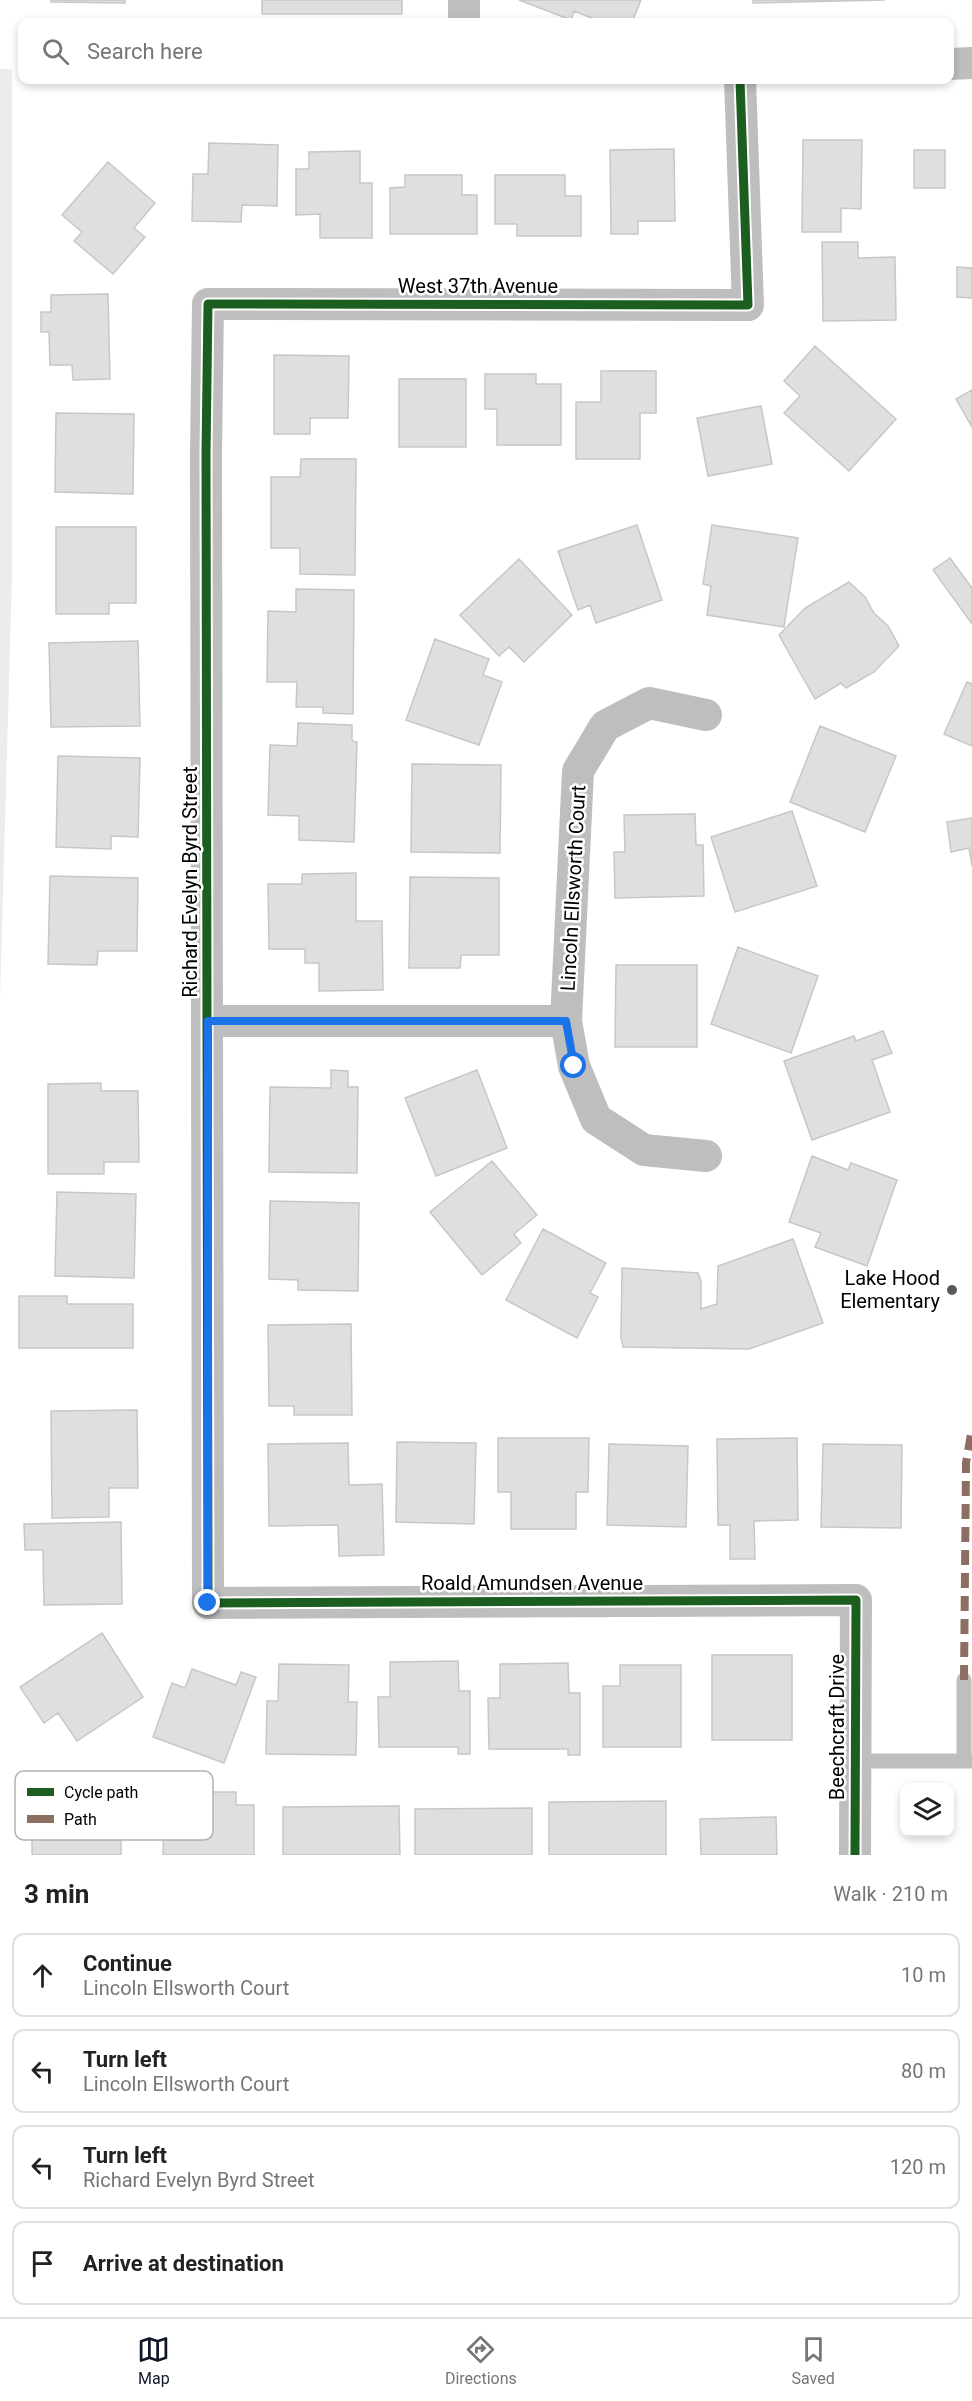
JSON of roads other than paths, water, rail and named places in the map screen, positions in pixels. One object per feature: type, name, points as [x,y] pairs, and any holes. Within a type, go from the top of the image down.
[{"type":"street","points":[[464,0],[464,18]]},
{"type":"street","points":[[954,64],[972,63]]},
{"type":"street","name":"West 37th Avenue","points":[[208,304],[748,305],[740,84]]},
{"type":"street","name":"Richard Evelyn Byrd Street","points":[[208,304],[206,453],[208,1603]]},
{"type":"street","name":"Lincoln Ellsworth Court","points":[[706,715],[649,703],[605,726],[578,771],[566,1021],[574,1066],[596,1119],[644,1150],[706,1156]]},
{"type":"street","points":[[208,1021],[566,1021]]},
{"type":"street","name":"Roald Amundsen Avenue","points":[[208,1603],[856,1600]]},
{"type":"street","name":"Beechcraft Drive","points":[[855,1855],[856,1600]]},
{"type":"lane","points":[[855,1761],[968,1761],[964,1680]]},
{"type":"place","name":"Lake Hood Elementary","points":[[952,1290]]}]
